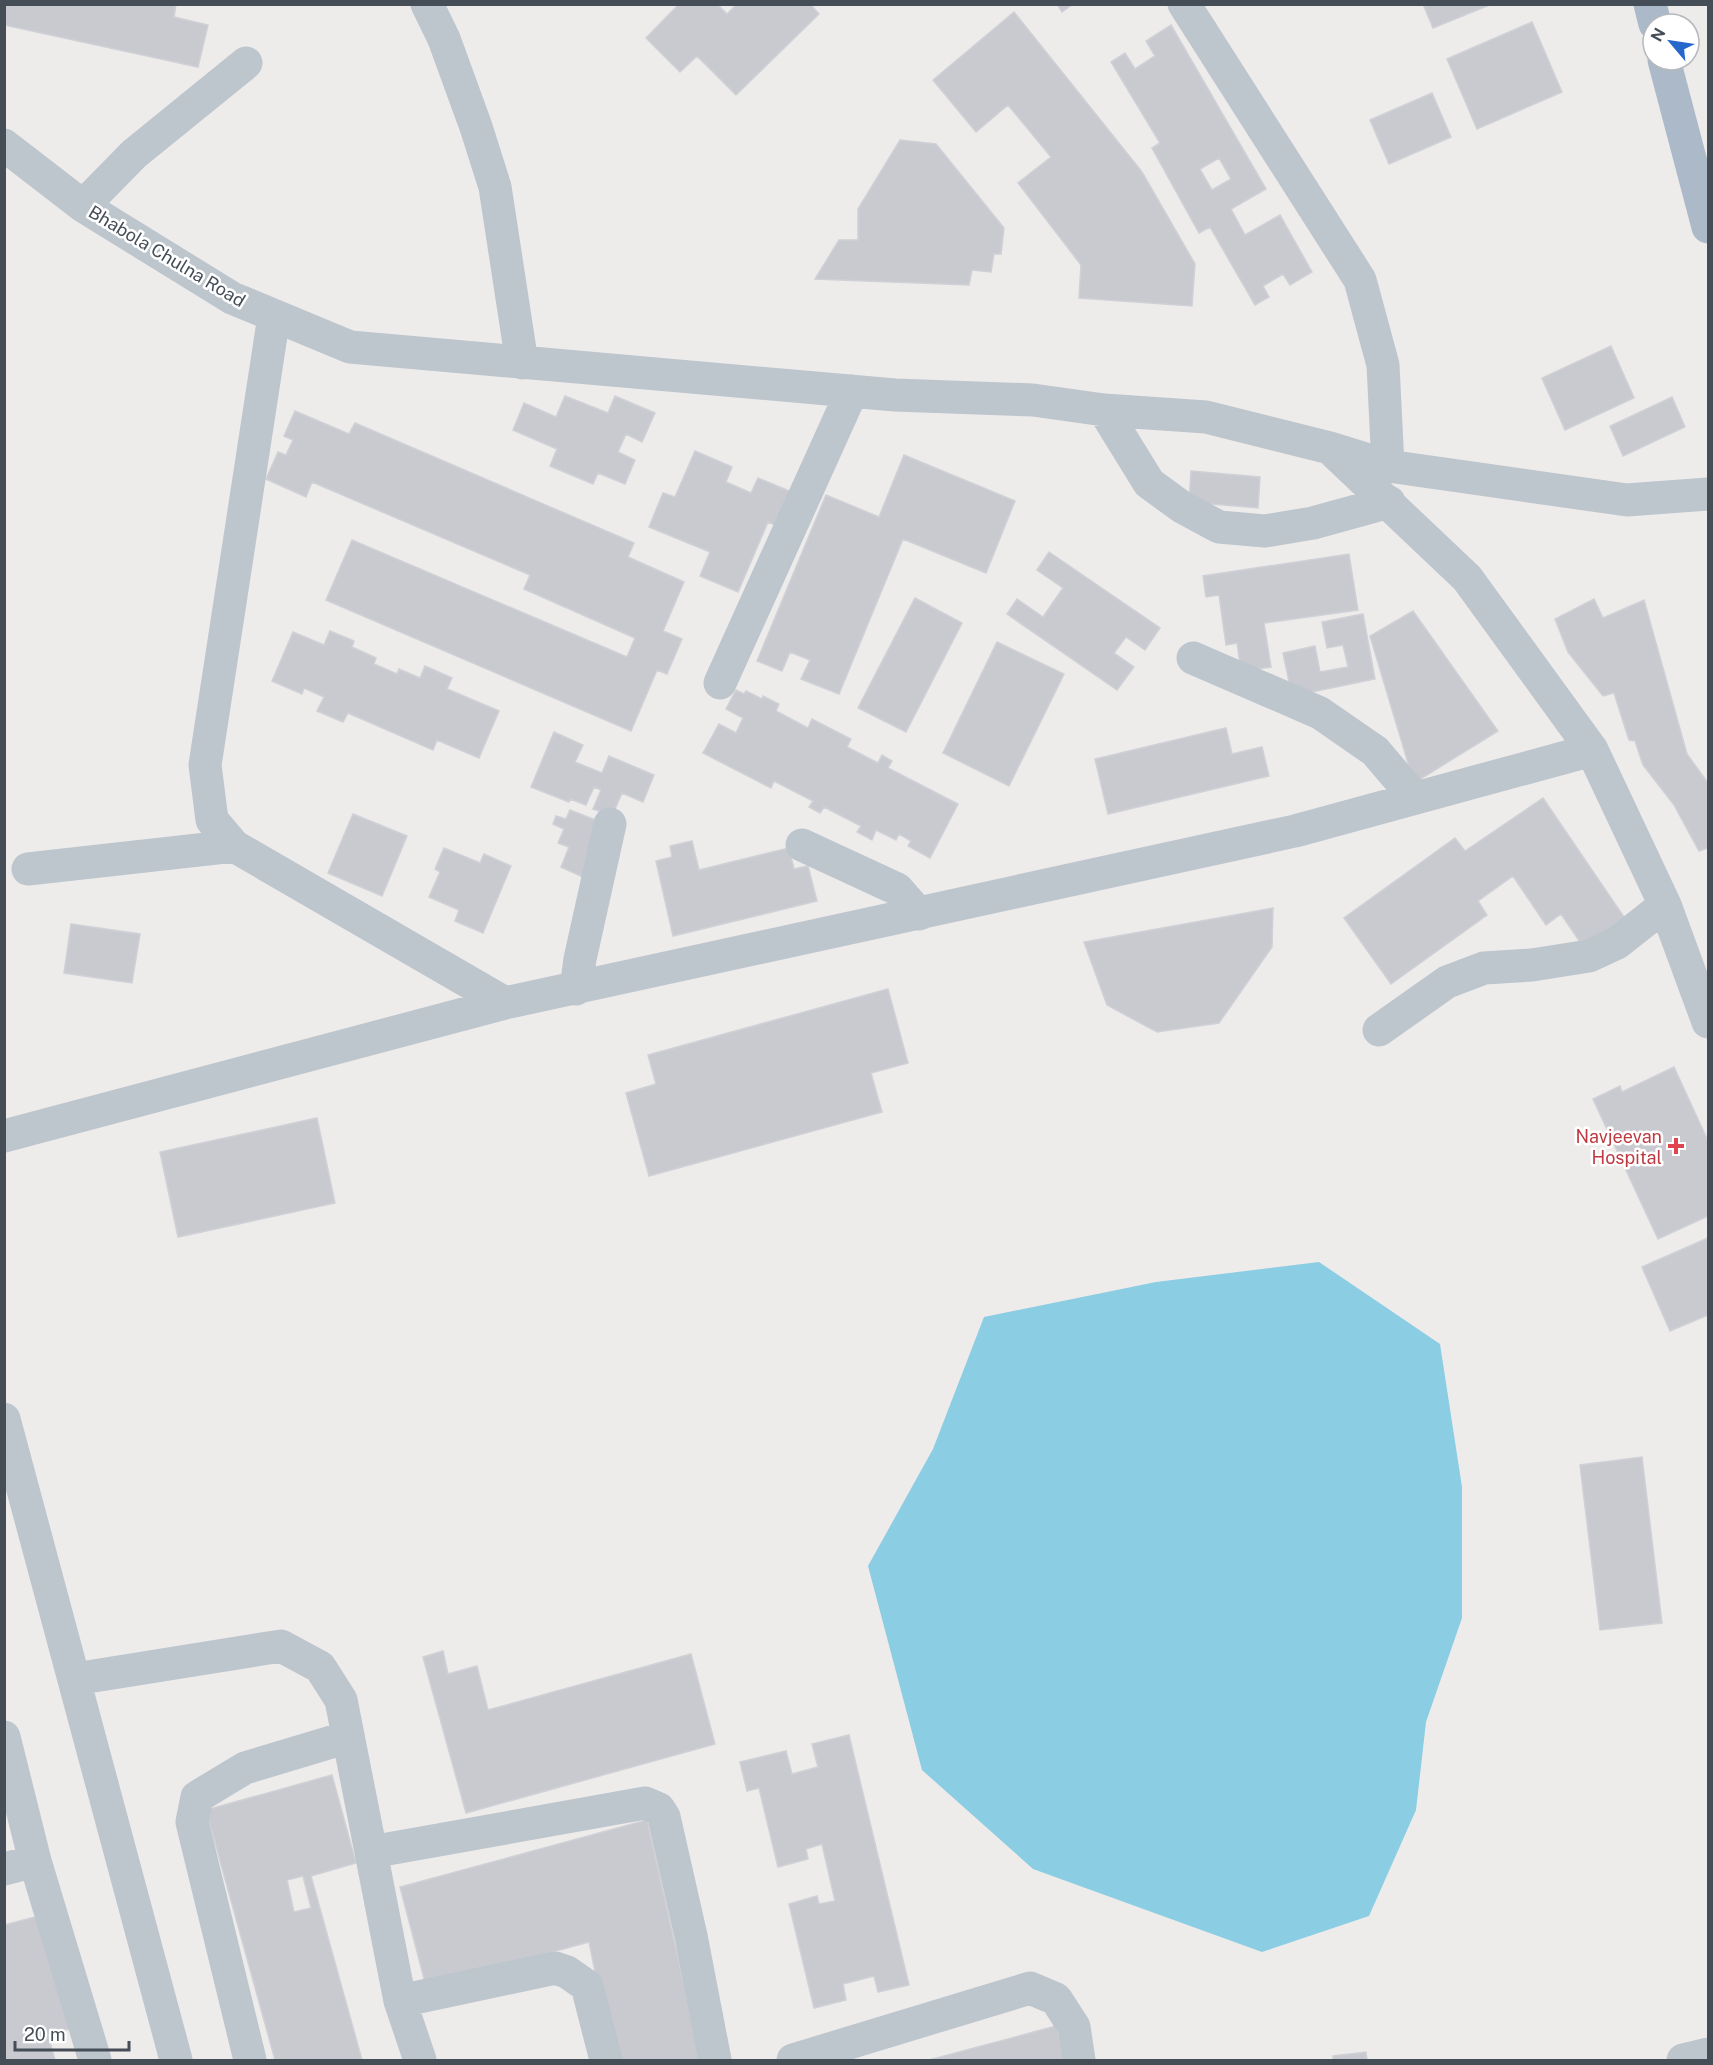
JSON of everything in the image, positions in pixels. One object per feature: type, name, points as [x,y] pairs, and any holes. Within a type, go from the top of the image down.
[{"type":"main road","points":[[1667,72],[1708,227]]},
{"type":"street","points":[[428,4],[448,50],[495,187],[522,363]]},
{"type":"street","points":[[1184,4],[1359,280],[1383,364],[1389,466]]},
{"type":"street","points":[[83,206],[134,154],[246,63]]},
{"type":"street","name":"Bhabola Chulna Road","points":[[4,145],[83,206],[232,298],[350,347],[895,395],[1034,400],[1104,410],[1206,417],[1330,448],[1389,466],[1627,500],[1708,494]]},
{"type":"street","points":[[274,316],[205,765],[212,820],[234,846],[505,1003]]},
{"type":"street","points":[[720,682],[852,391]]},
{"type":"street","points":[[1104,410],[1149,483],[1182,507],[1220,527],[1265,531],[1313,523],[1389,502]]},
{"type":"street","points":[[1330,448],[1467,578],[1592,750],[1665,904],[1708,1022]]},
{"type":"street","points":[[1193,658],[1320,713],[1375,751],[1415,798]]},
{"type":"street","points":[[4,1136],[505,1003],[1295,831],[1592,750]]},
{"type":"street","points":[[576,988],[580,959],[610,824]]},
{"type":"street","points":[[802,845],[897,889],[919,914]]},
{"type":"street","points":[[28,869],[234,846]]},
{"type":"street","points":[[1379,1030],[1447,982],[1484,968],[1532,966],[1589,956],[1617,943],[1665,904]]},
{"type":"street","points":[[4,1419],[176,2061]]},
{"type":"street","points":[[75,1679],[281,1646],[320,1667],[341,1701],[400,2001],[420,2061]]},
{"type":"street","points":[[4,1737],[20,1865],[95,2061]]},
{"type":"street","points":[[250,2061],[192,1822],[197,1797],[245,1768],[348,1737]]},
{"type":"street","points":[[371,1852],[645,1803],[659,1809],[664,1817],[691,1936],[715,2061]]},
{"type":"street","points":[[400,2001],[555,1968],[567,1972],[587,1986],[606,2061]]},
{"type":"street","points":[[793,2061],[1030,1988],[1056,1999],[1074,2027],[1079,2061]]},
{"type":"street","points":[[1683,2061],[1708,2054]]},
{"type":"water","points":[[1319,1262],[1440,1344],[1462,1487],[1462,1618],[1426,1722],[1416,1810],[1369,1916],[1262,1952],[1033,1869],[922,1770],[868,1566],[933,1449],[984,1317],[1156,1282]]},
{"type":"building","points":[[4,4],[176,4],[174,17],[208,25],[198,67],[4,25]]},
{"type":"building","points":[[679,4],[717,4],[727,14],[737,4],[810,4],[819,14],[736,95],[697,56],[680,72],[646,38]]},
{"type":"building","points":[[1057,4],[1073,4],[1062,12]]},
{"type":"building","points":[[1423,4],[1492,4],[1433,28]]},
{"type":"building","points":[[1014,12],[1142,172],[1195,264],[1192,306],[1079,298],[1081,265],[1018,183],[1051,157],[1008,105],[976,132],[933,80]]},
{"type":"building","points":[[1532,22],[1562,92],[1477,129],[1447,59]]},
{"type":"building","points":[[1171,25],[1266,189],[1231,209],[1245,235],[1280,215],[1312,272],[1290,285],[1283,274],[1263,286],[1269,297],[1255,305],[1210,227],[1199,233],[1152,148],[1160,143],[1111,62],[1125,53],[1135,69],[1155,56],[1146,41]],"holes":[[[1219,158],[1231,179],[1212,190],[1200,169]]]},
{"type":"building","points":[[1432,93],[1451,137],[1389,164],[1370,120]]},
{"type":"building","points":[[900,140],[936,144],[1004,228],[1001,254],[994,254],[991,272],[972,270],[969,285],[815,279],[839,240],[858,240],[858,209]]},
{"type":"building","points":[[1611,346],[1634,398],[1565,430],[1542,378]]},
{"type":"building","points":[[565,396],[608,413],[615,396],[655,413],[642,442],[626,434],[618,452],[635,460],[625,484],[598,473],[593,484],[550,466],[557,449],[513,430],[524,403],[556,417]]},
{"type":"building","points":[[1672,397],[1685,427],[1623,456],[1610,426]]},
{"type":"building","points":[[295,411],[349,434],[355,423],[634,543],[628,557],[684,582],[663,631],[682,639],[667,674],[657,670],[631,731],[326,600],[352,540],[627,657],[635,638],[524,589],[530,575],[312,482],[306,497],[266,479],[278,452],[286,455],[293,440],[284,436]]},
{"type":"building","points":[[695,451],[732,467],[726,482],[751,493],[758,478],[794,493],[780,527],[768,522],[738,592],[700,576],[710,552],[649,527],[663,493],[675,497]]},
{"type":"building","points":[[904,455],[1015,501],[986,573],[903,539],[839,694],[801,679],[810,660],[790,652],[782,671],[757,661],[826,495],[879,517]]},
{"type":"building","points":[[1191,471],[1260,477],[1258,508],[1189,502]]},
{"type":"building","points":[[1049,552],[1160,628],[1145,650],[1126,637],[1114,653],[1134,667],[1117,690],[1007,614],[1017,599],[1043,617],[1063,588],[1037,570]]},
{"type":"building","points":[[1349,554],[1358,610],[1264,623],[1271,667],[1241,671],[1237,643],[1226,645],[1219,595],[1206,597],[1203,576]]},
{"type":"building","points":[[915,598],[962,623],[906,732],[858,708]]},
{"type":"building","points":[[1594,599],[1603,618],[1644,600],[1687,754],[1708,783],[1708,848],[1699,851],[1674,805],[1643,765],[1635,741],[1629,740],[1614,693],[1603,696],[1568,652],[1555,619]]},
{"type":"building","points":[[1413,611],[1498,731],[1414,783],[1370,636]]},
{"type":"building","points":[[1363,614],[1375,679],[1292,696],[1283,653],[1315,646],[1320,672],[1348,667],[1343,645],[1327,648],[1322,622]]},
{"type":"building","points":[[330,631],[354,641],[352,647],[376,658],[374,664],[397,674],[399,669],[420,678],[425,666],[452,678],[447,689],[499,711],[479,758],[437,740],[433,750],[348,713],[343,722],[317,711],[324,697],[304,688],[302,694],[272,681],[293,632],[324,645]]},
{"type":"building","points":[[997,642],[1064,674],[1009,786],[943,753]]},
{"type":"building","points":[[736,690],[744,694],[746,691],[762,699],[763,696],[779,704],[776,711],[808,728],[812,719],[851,739],[847,747],[878,763],[882,755],[892,761],[888,768],[958,804],[930,858],[908,846],[911,841],[899,834],[896,840],[876,830],[872,840],[857,832],[861,826],[824,807],[820,813],[809,807],[813,801],[774,781],[771,788],[703,753],[719,724],[736,733],[743,718],[726,709]]},
{"type":"building","points":[[1226,728],[1232,754],[1262,747],[1269,776],[1108,814],[1095,759]]},
{"type":"building","points":[[554,732],[583,745],[575,762],[602,773],[609,756],[654,775],[643,802],[622,793],[585,878],[561,867],[569,847],[558,843],[564,829],[553,824],[556,816],[566,819],[570,810],[598,821],[602,812],[593,809],[601,790],[594,787],[586,805],[570,799],[569,802],[531,787]]},
{"type":"building","points":[[1543,798],[1626,920],[1584,948],[1561,914],[1546,925],[1513,876],[1478,901],[1487,915],[1391,984],[1344,918],[1455,838],[1465,851]]},
{"type":"building","points":[[353,814],[407,836],[382,896],[328,873]]},
{"type":"building","points":[[692,841],[699,870],[789,848],[794,869],[808,866],[817,901],[673,936],[656,861],[672,857],[670,846]]},
{"type":"building","points":[[444,848],[480,863],[484,854],[511,866],[483,933],[455,921],[459,910],[429,897],[440,872],[435,869]]},
{"type":"building","points":[[1273,908],[1272,947],[1219,1023],[1157,1032],[1107,1005],[1084,942]]},
{"type":"building","points":[[71,924],[140,934],[132,983],[64,973]]},
{"type":"building","points":[[888,989],[908,1063],[871,1073],[882,1112],[649,1176],[626,1093],[656,1084],[648,1055]]},
{"type":"building","points":[[1674,1067],[1708,1141],[1708,1216],[1658,1239],[1593,1099],[1620,1086],[1622,1092]]},
{"type":"building","points":[[317,1118],[335,1203],[178,1237],[160,1152]]},
{"type":"building","points":[[1708,1238],[1708,1315],[1670,1331],[1642,1267]]},
{"type":"building","points":[[1642,1457],[1662,1623],[1600,1630],[1580,1465]]},
{"type":"building","points":[[443,1651],[448,1674],[477,1666],[488,1710],[691,1654],[715,1744],[466,1813],[423,1657]]},
{"type":"building","points":[[849,1735],[909,1985],[878,1992],[874,1976],[843,1984],[846,2000],[814,2008],[789,1904],[817,1896],[819,1904],[835,1901],[822,1844],[806,1849],[808,1859],[778,1867],[759,1788],[747,1791],[740,1762],[786,1751],[792,1774],[818,1767],[812,1744]]},
{"type":"building","points":[[332,1775],[356,1863],[311,1876],[362,2060],[275,2060],[206,1810]],"holes":[[[303,1876],[311,1908],[294,1912],[287,1880]]]},
{"type":"building","points":[[647,1820],[701,2060],[613,2060],[589,1942],[426,1986],[400,1887]]},
{"type":"building","points":[[39,1916],[70,2029],[48,2035],[55,2060],[4,2060],[4,1925]]},
{"type":"building","points":[[1056,2026],[1065,2060],[929,2060]]},
{"type":"building","points":[[1366,2052],[1367,2060],[1333,2060],[1333,2056]]},
{"type":"place","name":"Navjeevan Hospital","points":[[1676,1146]]}]
